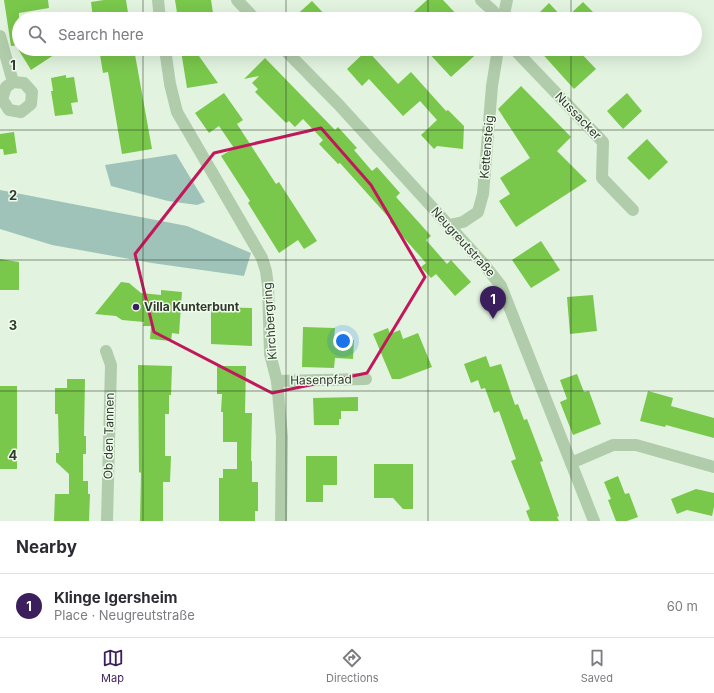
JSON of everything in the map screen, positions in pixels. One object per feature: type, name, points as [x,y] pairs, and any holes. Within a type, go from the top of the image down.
[{"type":"street","points":[[158,0],[159,12]]},
{"type":"street","points":[[237,0],[248,12]]},
{"type":"street","points":[[481,0],[493,12]]},
{"type":"street","points":[[504,12],[506,0]]},
{"type":"street","points":[[0,36],[13,82]]},
{"type":"street","name":"Kirchbergring","points":[[166,56],[170,84],[177,112],[262,258],[266,271],[268,286],[270,354],[277,381],[282,437],[281,521]]},
{"type":"street","name":"Neugreutstraße","points":[[291,56],[339,105],[484,263],[501,286],[594,521]]},
{"type":"street","name":"Kettensteig","points":[[449,225],[464,222],[478,212],[483,194],[492,86],[497,56]]},
{"type":"street","name":"Nussacker","points":[[521,56],[603,142],[602,178],[633,210]]},
{"type":"street","name":"Ob den Tannen","points":[[106,351],[110,365],[107,521]]},
{"type":"street","name":"Hasenpfad","points":[[277,381],[366,379]]},
{"type":"street","points":[[571,463],[612,445],[636,445],[714,467]]},
{"type":"highlighted area","points":[[321,128],[371,185],[425,277],[367,373],[272,393],[154,332],[135,254],[214,153]]},
{"type":"shaded area","points":[[176,154],[205,202],[197,205],[168,201],[111,186],[105,165]]},
{"type":"shaded area","points":[[0,190],[187,226],[251,253],[244,276],[152,263],[52,245],[0,229]]},
{"type":"building","points":[[4,0],[48,0],[49,8],[25,12],[12,12],[11,46]]},
{"type":"building","points":[[104,0],[126,0],[128,12],[92,12],[91,2]]},
{"type":"building","points":[[175,0],[211,0],[213,12],[177,12]]},
{"type":"building","points":[[427,0],[443,0],[454,12],[414,12]]},
{"type":"building","points":[[312,1],[322,12],[300,12]]},
{"type":"building","points":[[583,2],[593,12],[572,12]]},
{"type":"building","points":[[549,3],[557,12],[540,12]]},
{"type":"building","points":[[22,56],[52,56],[31,70]]},
{"type":"building","points":[[100,56],[135,56],[152,149],[122,154],[108,72],[103,73]]},
{"type":"building","points":[[182,56],[199,56],[218,83],[187,88]]},
{"type":"building","points":[[361,56],[372,56],[398,84],[411,72],[446,111],[448,110],[464,126],[463,149],[437,146],[434,149],[421,135],[437,120],[420,101],[403,116],[369,79],[362,86],[347,69]]},
{"type":"building","points":[[432,56],[474,56],[451,77]]},
{"type":"building","points":[[544,56],[584,56],[596,69],[574,89]]},
{"type":"building","points":[[265,58],[335,130],[338,127],[357,148],[354,150],[372,171],[377,167],[400,193],[396,197],[431,236],[426,240],[447,264],[451,260],[471,282],[455,296],[436,274],[431,278],[421,267],[426,263],[390,222],[391,220],[340,163],[338,164],[319,144],[323,140],[303,119],[295,127],[289,121],[286,123],[255,92],[258,89],[252,83],[259,76],[244,79]]},
{"type":"building","points":[[66,75],[66,78],[74,77],[78,102],[71,103],[73,114],[55,116],[51,91],[53,91],[51,78]]},
{"type":"building","points":[[521,86],[571,137],[557,151],[587,181],[516,227],[499,201],[510,194],[500,178],[530,158],[498,109]]},
{"type":"building","points":[[224,93],[243,120],[237,124],[276,184],[279,182],[317,241],[304,249],[298,240],[279,253],[248,203],[250,201],[221,156],[234,148],[219,126],[209,133],[195,113]]},
{"type":"building","points":[[627,93],[642,111],[623,129],[607,111]]},
{"type":"building","points":[[14,132],[17,153],[4,155],[3,149],[0,149],[0,134]]},
{"type":"building","points":[[647,139],[668,162],[649,180],[627,158]]},
{"type":"building","points":[[541,241],[560,270],[531,288],[512,260]]},
{"type":"building","points":[[0,259],[19,262],[19,290],[0,290]]},
{"type":"building","name":"Villa Kunterbunt","points":[[121,282],[129,283],[141,293],[161,295],[161,290],[182,292],[179,334],[172,333],[171,341],[150,339],[151,326],[143,326],[144,322],[122,320],[116,316],[95,314]]},
{"type":"building","points":[[593,295],[597,331],[570,334],[567,297]]},
{"type":"building","points":[[211,307],[252,308],[252,346],[211,344]]},
{"type":"building","points":[[303,327],[335,328],[334,339],[354,340],[353,359],[335,358],[334,368],[302,367]]},
{"type":"building","points":[[388,328],[390,334],[400,330],[403,339],[418,333],[432,367],[400,379],[392,379],[373,334]]},
{"type":"building","points":[[486,356],[490,367],[501,364],[515,405],[518,404],[524,420],[527,419],[543,461],[540,462],[559,516],[557,517],[559,521],[530,521],[526,511],[530,509],[511,461],[516,459],[499,411],[494,413],[485,388],[481,389],[478,380],[471,383],[464,364]]},
{"type":"building","points":[[138,365],[172,366],[169,414],[165,414],[165,456],[171,456],[170,482],[163,482],[163,521],[140,521],[141,473],[139,472]]},
{"type":"building","points":[[217,366],[246,366],[245,413],[252,413],[252,482],[258,482],[258,511],[255,511],[255,521],[219,521],[219,478],[223,478],[223,469],[237,469],[237,442],[223,442],[223,412],[221,412],[222,394],[217,394]]},
{"type":"building","points":[[577,374],[584,392],[589,391],[601,424],[573,435],[560,402],[567,399],[560,380]]},
{"type":"building","points":[[67,379],[85,379],[84,436],[86,436],[86,454],[83,454],[83,481],[88,481],[88,494],[90,494],[89,521],[54,521],[55,494],[69,494],[69,474],[56,462],[56,453],[59,453],[58,414],[55,414],[55,388],[67,388]]},
{"type":"building","points":[[0,386],[17,386],[17,469],[0,469]]},
{"type":"building","points":[[648,391],[673,398],[671,406],[714,418],[714,438],[666,425],[665,427],[640,421]]},
{"type":"building","points":[[358,397],[358,411],[341,411],[339,425],[314,425],[313,398]]},
{"type":"building","points":[[306,456],[337,456],[337,485],[323,485],[323,502],[306,502]]},
{"type":"building","points":[[374,464],[413,464],[413,509],[403,509],[393,498],[374,498]]},
{"type":"building","points":[[618,476],[625,494],[629,493],[638,517],[627,521],[616,521],[608,500],[611,499],[604,482]]},
{"type":"building","points":[[696,489],[714,493],[714,507],[712,516],[687,510],[677,514],[671,499]]},
{"type":"place","name":"Villa Kunterbunt","points":[[136,307]]},
{"type":"place","name":"Klinge Igersheim","points":[[493,319]]}]
